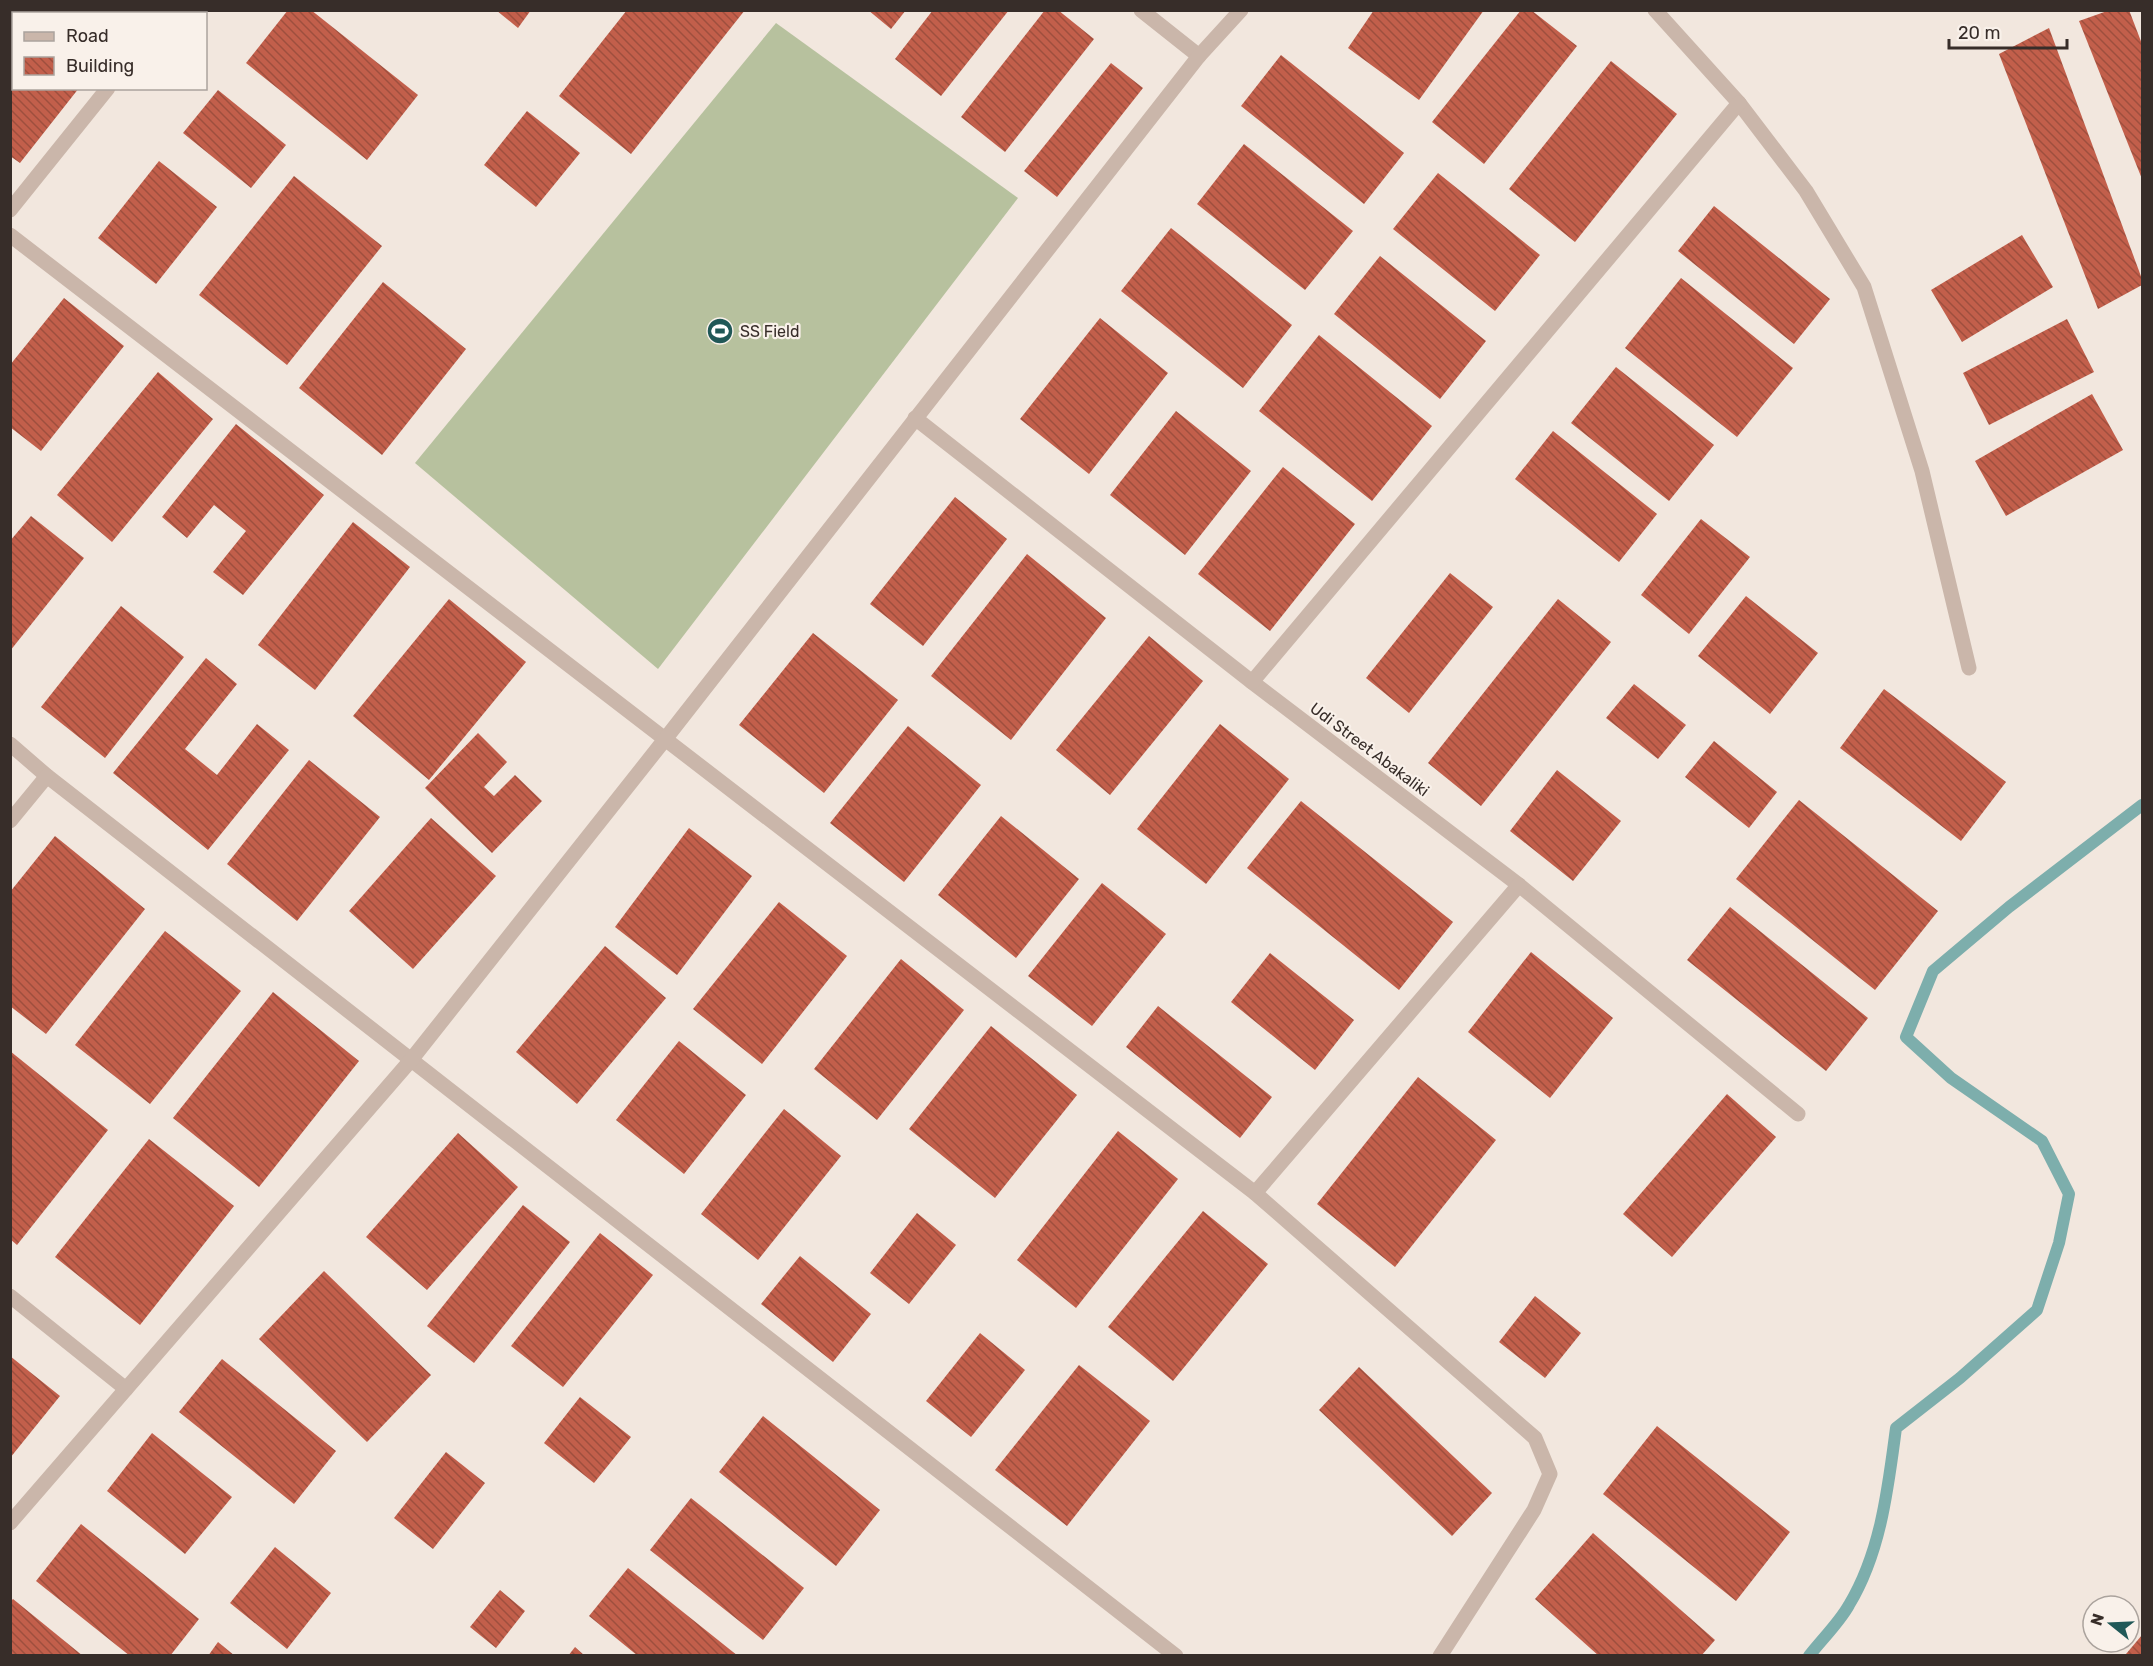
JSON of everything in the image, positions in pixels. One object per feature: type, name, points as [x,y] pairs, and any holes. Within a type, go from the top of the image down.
[{"type":"street","points":[[1141,10],[1199,56]]},
{"type":"street","points":[[10,1523],[411,1060],[1199,56],[1241,10]]},
{"type":"street","points":[[1655,10],[1739,104],[1806,191],[1864,287],[1922,471],[1968,668]]},
{"type":"street","points":[[10,210],[106,90]]},
{"type":"street","points":[[1252,682],[1739,104]]},
{"type":"street","points":[[10,235],[1255,1193],[1535,1438],[1550,1474],[1534,1510],[1508,1547],[1440,1656]]},
{"type":"street","name":"Udi Street Abakaliki","points":[[915,418],[1252,682],[1520,885],[1798,1114]]},
{"type":"street","points":[[10,744],[47,776],[1176,1656]]},
{"type":"street","points":[[10,821],[47,776]]},
{"type":"street","points":[[1255,1193],[1520,885]]},
{"type":"street","points":[[10,1296],[126,1389]]},
{"type":"green space","name":"SS Field","points":[[776,23],[1018,198],[658,669],[415,463]]},
{"type":"building","points":[[288,10],[311,10],[418,95],[367,160],[246,63]]},
{"type":"building","points":[[496,10],[531,10],[518,28]]},
{"type":"building","points":[[627,10],[745,10],[631,154],[559,96]]},
{"type":"building","points":[[868,10],[906,10],[891,29]]},
{"type":"building","points":[[933,10],[1009,10],[941,96],[895,59]]},
{"type":"building","points":[[1045,10],[1058,10],[1094,39],[1005,152],[961,117]]},
{"type":"building","points":[[1374,10],[1484,10],[1419,100],[1348,48]]},
{"type":"building","points":[[1521,10],[1531,10],[1577,46],[1484,164],[1432,122]]},
{"type":"building","points":[[2110,10],[2129,10],[2142,44],[2142,179],[2079,21]]},
{"type":"building","points":[[2049,28],[2142,279],[2142,285],[2098,309],[1999,54]]},
{"type":"building","points":[[1281,55],[1404,153],[1364,204],[1241,106]]},
{"type":"building","points":[[1611,61],[1677,114],[1575,242],[1509,189]]},
{"type":"building","points":[[1111,63],[1143,88],[1057,197],[1024,171]]},
{"type":"building","points":[[12,84],[12,90],[77,90],[20,163],[10,156],[10,86]]},
{"type":"building","points":[[218,90],[286,145],[251,188],[183,133]]},
{"type":"building","points":[[527,111],[580,153],[536,207],[484,165]]},
{"type":"building","points":[[1244,144],[1353,231],[1305,290],[1197,204]]},
{"type":"building","points":[[159,161],[217,207],[156,284],[98,238]]},
{"type":"building","points":[[1438,173],[1540,255],[1495,311],[1393,229]]},
{"type":"building","points":[[294,176],[382,246],[287,365],[199,295]]},
{"type":"building","points":[[1714,206],[1830,299],[1794,344],[1678,251]]},
{"type":"building","points":[[1171,228],[1292,325],[1243,388],[1121,291]]},
{"type":"building","points":[[2022,235],[2053,287],[1962,342],[1931,290]]},
{"type":"building","points":[[1380,256],[1486,341],[1440,399],[1334,314]]},
{"type":"building","points":[[1681,278],[1793,368],[1737,437],[1625,348]]},
{"type":"building","points":[[383,282],[466,349],[382,455],[299,388]]},
{"type":"building","points":[[64,298],[124,346],[41,451],[10,427],[10,365]]},
{"type":"building","points":[[1100,318],[1168,373],[1089,474],[1020,419]]},
{"type":"building","points":[[2067,319],[2094,372],[1989,425],[1963,373]]},
{"type":"building","points":[[1319,335],[1432,426],[1372,501],[1259,411]]},
{"type":"building","points":[[1616,367],[1714,445],[1669,501],[1571,423]]},
{"type":"building","points":[[158,372],[213,419],[112,542],[57,495]]},
{"type":"building","points":[[2092,394],[2123,450],[2006,516],[1975,461]]},
{"type":"building","points":[[1176,411],[1251,471],[1185,555],[1110,495]]},
{"type":"building","points":[[236,424],[324,495],[243,595],[213,572],[246,531],[214,505],[187,538],[162,517]]},
{"type":"building","points":[[1553,431],[1657,514],[1619,562],[1515,479]]},
{"type":"building","points":[[1283,467],[1355,524],[1270,631],[1198,574]]},
{"type":"building","points":[[955,497],[1007,539],[923,646],[870,604]]},
{"type":"building","points":[[31,516],[84,558],[10,651],[10,541]]},
{"type":"building","points":[[1701,519],[1750,557],[1689,634],[1641,595]]},
{"type":"building","points":[[353,522],[410,567],[315,690],[258,645]]},
{"type":"building","points":[[1027,554],[1106,618],[1011,740],[931,676]]},
{"type":"building","points":[[1450,573],[1493,607],[1409,713],[1366,678]]},
{"type":"building","points":[[1746,596],[1818,653],[1770,714],[1698,656]]},
{"type":"building","points":[[449,599],[526,662],[429,780],[353,716]]},
{"type":"building","points":[[1558,599],[1611,642],[1481,806],[1428,763]]},
{"type":"building","points":[[121,606],[184,657],[105,758],[41,707]]},
{"type":"building","points":[[813,633],[898,700],[824,793],[739,725]]},
{"type":"building","points":[[1149,636],[1203,681],[1110,795],[1056,750]]},
{"type":"building","points":[[206,658],[237,684],[185,749],[217,775],[257,724],[289,750],[208,850],[113,773]]},
{"type":"building","points":[[1634,684],[1686,725],[1658,759],[1606,718]]},
{"type":"building","points":[[1884,689],[2006,782],[1961,841],[1840,748]]},
{"type":"building","points":[[1220,724],[1289,779],[1206,884],[1137,829]]},
{"type":"building","points":[[908,726],[981,785],[904,882],[830,823]]},
{"type":"building","points":[[478,733],[507,762],[484,787],[494,796],[515,775],[542,801],[492,853],[425,788]]},
{"type":"building","points":[[1714,741],[1777,792],[1749,828],[1685,777]]},
{"type":"building","points":[[309,760],[380,817],[297,921],[227,864]]},
{"type":"building","points":[[1557,770],[1621,821],[1573,881],[1510,831]]},
{"type":"building","points":[[1799,800],[1938,911],[1875,990],[1736,879]]},
{"type":"building","points":[[1301,801],[1453,922],[1399,990],[1247,868]]},
{"type":"building","points":[[1001,816],[1079,879],[1016,958],[938,895]]},
{"type":"building","points":[[431,818],[496,876],[413,969],[349,911]]},
{"type":"building","points":[[689,828],[752,876],[677,975],[615,927]]},
{"type":"building","points":[[55,836],[145,909],[46,1034],[10,1006],[10,892]]},
{"type":"building","points":[[1102,883],[1166,934],[1092,1026],[1028,976]]},
{"type":"building","points":[[779,902],[847,956],[762,1064],[693,1009]]},
{"type":"building","points":[[1730,907],[1868,1018],[1826,1071],[1687,960]]},
{"type":"building","points":[[165,931],[241,991],[150,1104],[75,1045]]},
{"type":"building","points":[[605,946],[666,998],[577,1104],[516,1052]]},
{"type":"building","points":[[1531,952],[1613,1018],[1550,1098],[1468,1032]]},
{"type":"building","points":[[1270,953],[1354,1020],[1315,1070],[1231,1002]]},
{"type":"building","points":[[901,959],[964,1010],[877,1120],[814,1069]]},
{"type":"building","points":[[273,992],[359,1061],[259,1187],[173,1118]]},
{"type":"building","points":[[1158,1006],[1272,1097],[1240,1138],[1126,1047]]},
{"type":"building","points":[[991,1026],[1077,1095],[995,1198],[909,1129]]},
{"type":"building","points":[[679,1041],[746,1095],[684,1174],[616,1120]]},
{"type":"building","points":[[10,1051],[108,1130],[17,1245],[10,1239]]},
{"type":"building","points":[[1418,1077],[1496,1140],[1395,1267],[1317,1204]]},
{"type":"building","points":[[1727,1094],[1776,1137],[1672,1257],[1623,1214]]},
{"type":"building","points":[[784,1109],[841,1156],[758,1260],[701,1214]]},
{"type":"building","points":[[1118,1131],[1178,1179],[1076,1308],[1017,1260]]},
{"type":"building","points":[[458,1133],[518,1187],[427,1290],[366,1237]]},
{"type":"building","points":[[149,1139],[234,1206],[140,1325],[55,1257]]},
{"type":"building","points":[[523,1205],[570,1242],[474,1363],[427,1326]]},
{"type":"building","points":[[1203,1211],[1268,1264],[1173,1381],[1108,1327]]},
{"type":"building","points":[[917,1213],[956,1245],[909,1304],[870,1273]]},
{"type":"building","points":[[600,1233],[653,1275],[563,1387],[511,1346]]},
{"type":"building","points":[[800,1256],[871,1314],[833,1362],[761,1304]]},
{"type":"building","points":[[324,1271],[431,1375],[367,1442],[259,1339]]},
{"type":"building","points":[[1535,1296],[1581,1333],[1545,1378],[1499,1342]]},
{"type":"building","points":[[980,1333],[1025,1370],[971,1437],[926,1401]]},
{"type":"building","points":[[10,1356],[60,1396],[10,1458]]},
{"type":"building","points":[[222,1359],[336,1451],[294,1504],[179,1412]]},
{"type":"building","points":[[1079,1365],[1150,1421],[1067,1526],[995,1470]]},
{"type":"building","points":[[1359,1367],[1492,1493],[1452,1536],[1319,1410]]},
{"type":"building","points":[[580,1397],[631,1437],[594,1483],[544,1443]]},
{"type":"building","points":[[763,1416],[880,1510],[836,1566],[719,1472]]},
{"type":"building","points":[[1657,1426],[1790,1532],[1736,1601],[1603,1494]]},
{"type":"building","points":[[152,1433],[232,1497],[185,1554],[107,1491]]},
{"type":"building","points":[[446,1452],[485,1483],[433,1549],[394,1518]]},
{"type":"building","points":[[691,1498],[804,1588],[763,1640],[650,1550]]},
{"type":"building","points":[[81,1524],[199,1619],[170,1656],[130,1656],[36,1581]]},
{"type":"building","points":[[1593,1533],[1715,1640],[1701,1656],[1599,1656],[1535,1599]]},
{"type":"building","points":[[275,1547],[331,1593],[287,1649],[230,1603]]},
{"type":"building","points":[[628,1568],[738,1656],[638,1656],[589,1616]]},
{"type":"building","points":[[500,1590],[525,1611],[496,1648],[470,1627]]},
{"type":"building","points":[[13,1599],[83,1656],[10,1656],[10,1602]]},
{"type":"building","points":[[2141,1636],[2142,1656],[2128,1656],[2126,1654],[2141,1654]]},
{"type":"building","points":[[218,1642],[235,1656],[208,1656]]},
{"type":"building","points":[[575,1647],[585,1656],[568,1656]]},
{"type":"waterway","points":[[1809,1656],[1845,1612],[1869,1563],[1882,1519],[1896,1428],[1960,1378],[2037,1310],[2059,1243],[2069,1194],[2042,1141],[1951,1078],[1906,1037],[1933,971],[2009,907],[2142,805]]},
{"type":"place","name":"SS Field","points":[[720,331]]}]
